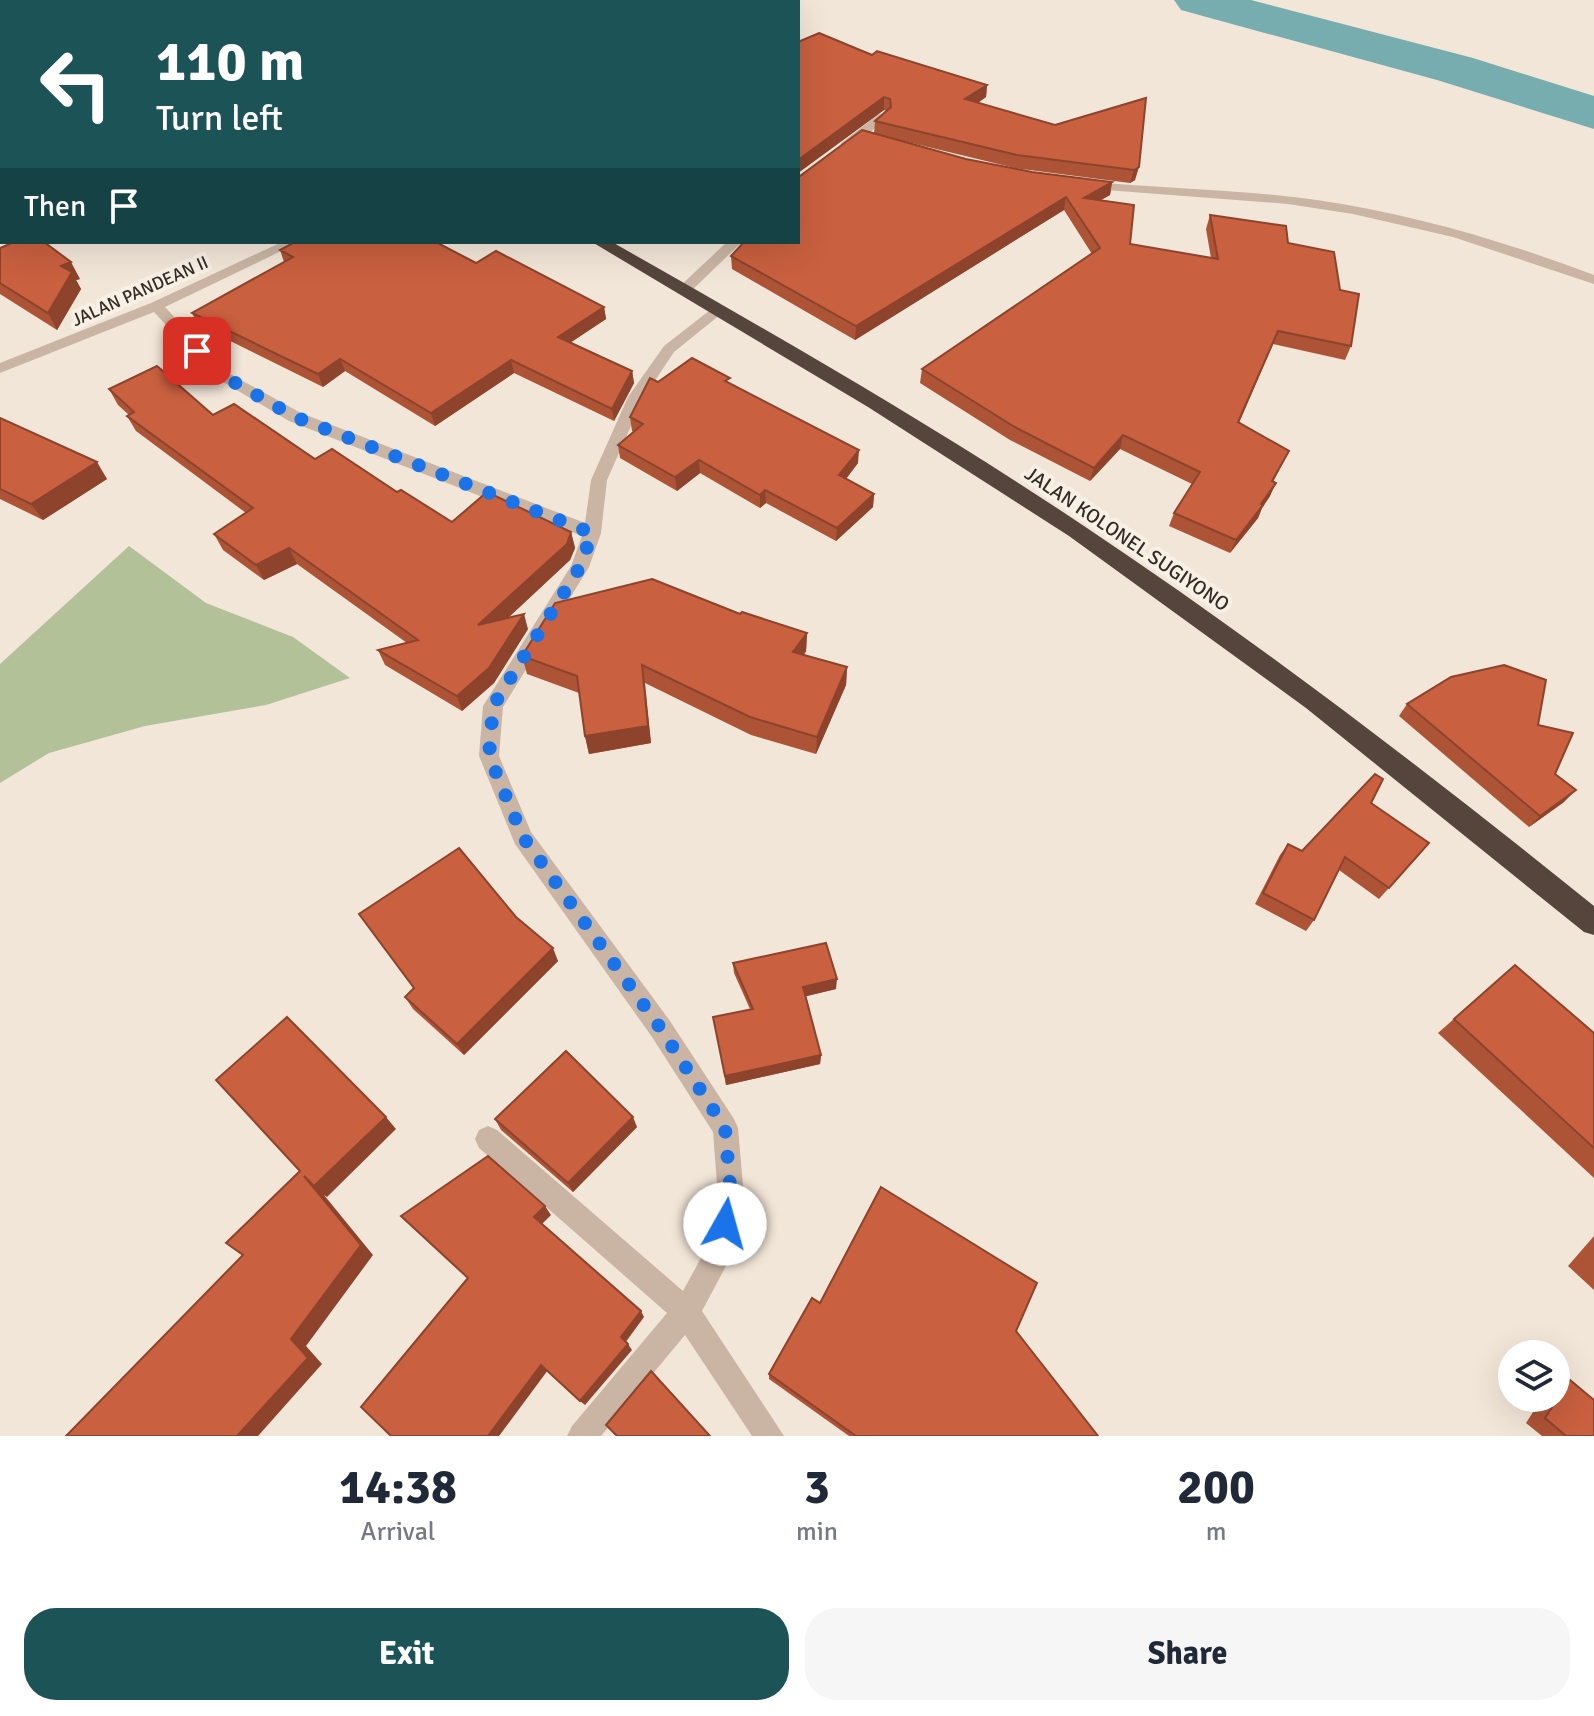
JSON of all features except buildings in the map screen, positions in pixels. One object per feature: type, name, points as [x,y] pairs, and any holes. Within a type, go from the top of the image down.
[{"type":"highway","name":"JALAN KOLONEL SUGIYONO","points":[[604,244],[719,310],[991,475],[1140,574],[1292,683],[1594,923]]},
{"type":"street","points":[[836,153],[883,117]]},
{"type":"street","points":[[859,136],[874,140]]},
{"type":"street","points":[[1074,184],[1292,201],[1364,212],[1428,225],[1496,244],[1594,280]]},
{"type":"street","name":"JALAN PANDEAN II","points":[[0,368],[156,306],[289,244]]},
{"type":"street","points":[[684,290],[733,244]]},
{"type":"street","points":[[156,306],[218,373],[295,417],[592,533]]},
{"type":"street","points":[[582,1436],[686,1312],[720,1251],[731,1197],[725,1128],[661,1029],[523,837],[489,756],[493,706],[580,567],[592,533],[599,480],[636,397],[669,349],[719,310]]},
{"type":"street","points":[[488,1139],[686,1312],[769,1436]]},
{"type":"green space","points":[[129,546],[206,603],[293,637],[350,678],[266,705],[145,726],[49,753],[0,783],[0,664]]},
{"type":"waterway","points":[[1197,0],[1455,69],[1594,113]]},
{"type":"route","points":[[197,351],[218,373],[295,417],[592,533],[580,567],[493,706],[489,756],[523,837],[661,1029],[725,1128],[731,1197],[725,1224]]}]
